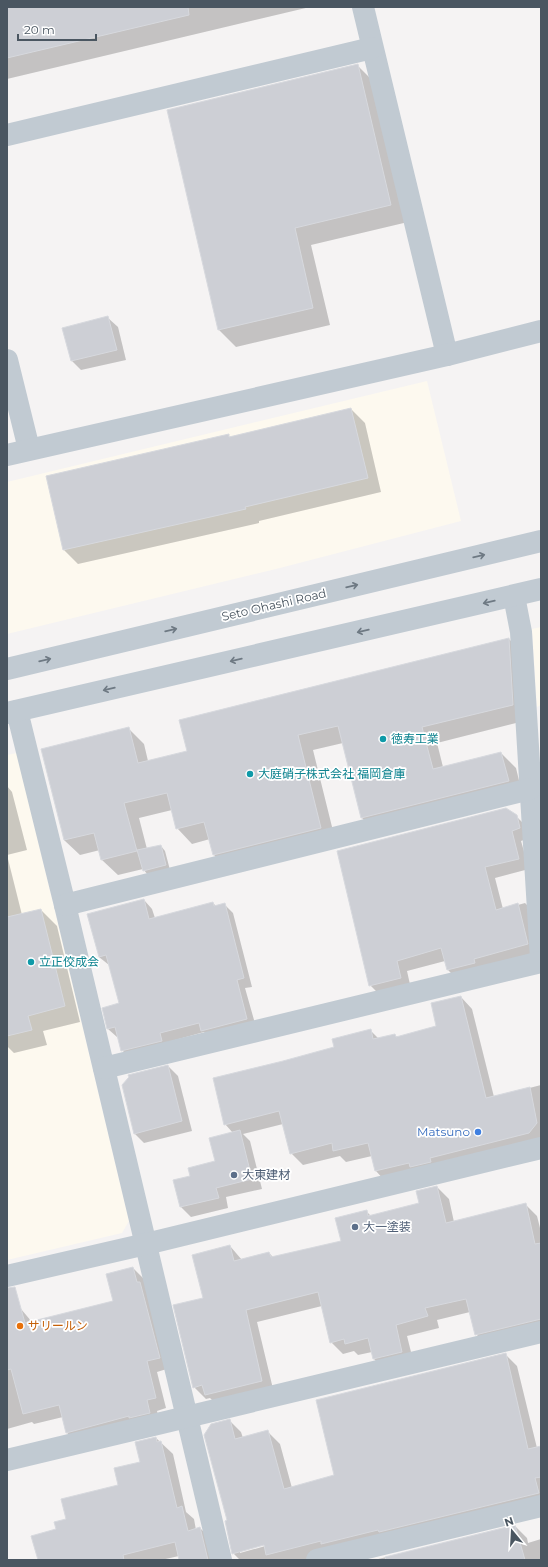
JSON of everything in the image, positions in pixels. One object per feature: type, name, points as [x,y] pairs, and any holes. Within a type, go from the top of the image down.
[{"type":"street","points":[[363,7],[447,355]]},
{"type":"street","points":[[7,135],[372,48]]},
{"type":"street","points":[[7,455],[447,355],[541,331]]},
{"type":"street","points":[[7,360],[29,449]]},
{"type":"street","name":"Seto Ohashi Road","points":[[7,669],[541,541]]},
{"type":"street","points":[[222,1560],[65,905],[26,751],[12,712],[541,589]]},
{"type":"street","points":[[104,1068],[541,960],[521,632],[514,596]]},
{"type":"street","points":[[65,905],[530,789]]},
{"type":"street","points":[[7,1276],[146,1244],[541,1148]]},
{"type":"street","points":[[7,1460],[541,1332]]},
{"type":"street","points":[[317,1560],[541,1506]]},
{"type":"shaded area","points":[[427,381],[461,521],[276,569],[7,634],[7,482]]},
{"type":"shaded area","points":[[541,627],[541,705],[537,707],[532,629]]},
{"type":"shaded area","points":[[17,753],[129,1221],[122,1233],[7,1260],[7,755]]},
{"type":"building","points":[[7,7],[188,7],[189,15],[7,58]]},
{"type":"building","points":[[358,64],[391,205],[295,228],[313,308],[218,330],[167,110]]},
{"type":"building","points":[[108,316],[117,350],[71,361],[62,328]]},
{"type":"building","points":[[351,408],[368,478],[245,507],[246,509],[63,550],[46,476],[229,434],[229,437]]},
{"type":"building","points":[[509,638],[513,705],[422,727],[433,769],[501,752],[509,781],[361,818],[338,726],[298,735],[321,828],[213,855],[204,822],[176,829],[167,793],[124,803],[137,851],[101,860],[94,833],[64,840],[41,749],[129,727],[138,763],[187,751],[179,720]]},
{"type":"building","points":[[506,808],[517,815],[520,828],[512,831],[519,859],[485,867],[496,910],[518,903],[528,944],[474,959],[475,963],[447,970],[441,948],[397,961],[401,978],[369,986],[337,851]]},
{"type":"building","points":[[161,845],[166,865],[143,871],[137,850]]},
{"type":"building","points":[[144,899],[149,919],[213,902],[214,906],[225,903],[244,978],[237,980],[247,1019],[201,1031],[199,1023],[160,1033],[162,1041],[121,1051],[115,1027],[107,1029],[102,1008],[119,1003],[106,955],[99,957],[87,914]]},
{"type":"building","name":"立正佼成会","points":[[41,909],[65,1006],[28,1016],[32,1030],[7,1036],[7,917]]},
{"type":"building","points":[[461,996],[486,1098],[530,1087],[537,1123],[529,1133],[430,1158],[431,1162],[410,1167],[409,1163],[375,1171],[368,1143],[333,1151],[332,1143],[290,1154],[279,1111],[224,1125],[213,1078],[334,1047],[332,1039],[371,1029],[373,1039],[395,1034],[396,1037],[436,1026],[431,1003]]},
{"type":"building","points":[[168,1065],[182,1121],[134,1134],[122,1085],[129,1077],[128,1075]]},
{"type":"building","points":[[240,1130],[252,1179],[216,1188],[219,1198],[180,1207],[173,1180],[190,1176],[188,1168],[215,1161],[209,1138]]},
{"type":"building","points":[[437,1186],[446,1223],[526,1203],[535,1244],[541,1243],[541,1319],[475,1335],[466,1299],[425,1308],[428,1316],[396,1325],[402,1352],[373,1359],[368,1338],[345,1344],[344,1339],[330,1343],[318,1292],[246,1310],[262,1381],[205,1395],[202,1385],[193,1388],[173,1305],[203,1298],[192,1255],[230,1245],[234,1261],[269,1252],[271,1257],[341,1241],[335,1218],[367,1210],[368,1216],[419,1203],[416,1191]]},
{"type":"building","points":[[133,1267],[137,1282],[140,1282],[160,1358],[147,1361],[156,1398],[147,1400],[150,1413],[129,1418],[129,1416],[66,1433],[59,1405],[23,1414],[11,1369],[7,1370],[7,1288],[15,1287],[25,1323],[113,1301],[106,1274]]},
{"type":"building","points":[[506,1353],[528,1449],[541,1446],[541,1477],[535,1478],[539,1493],[379,1532],[378,1530],[321,1544],[321,1541],[266,1555],[264,1545],[232,1554],[225,1521],[227,1520],[204,1435],[211,1424],[230,1419],[235,1439],[268,1430],[284,1489],[334,1475],[316,1400]]},
{"type":"building","points":[[156,1437],[157,1442],[161,1441],[177,1508],[182,1506],[188,1531],[200,1527],[208,1560],[179,1560],[175,1542],[123,1555],[124,1560],[38,1560],[31,1536],[56,1529],[54,1522],[66,1519],[61,1499],[118,1485],[114,1468],[140,1462],[135,1442]]},
{"type":"building","points":[[515,1525],[525,1560],[386,1560],[385,1557]]},
{"type":"place","name":"徳寿工業","points":[[383,739]]},
{"type":"place","name":"大庭硝子株式会社 福岡倉庫","points":[[250,774]]},
{"type":"place","name":"立正佼成会","points":[[31,962]]},
{"type":"place","name":"Matsuno","points":[[478,1132]]},
{"type":"place","name":"大東建材","points":[[234,1175]]},
{"type":"place","name":"大一塗装","points":[[355,1227]]},
{"type":"place","name":"サリールン","points":[[20,1326]]}]
